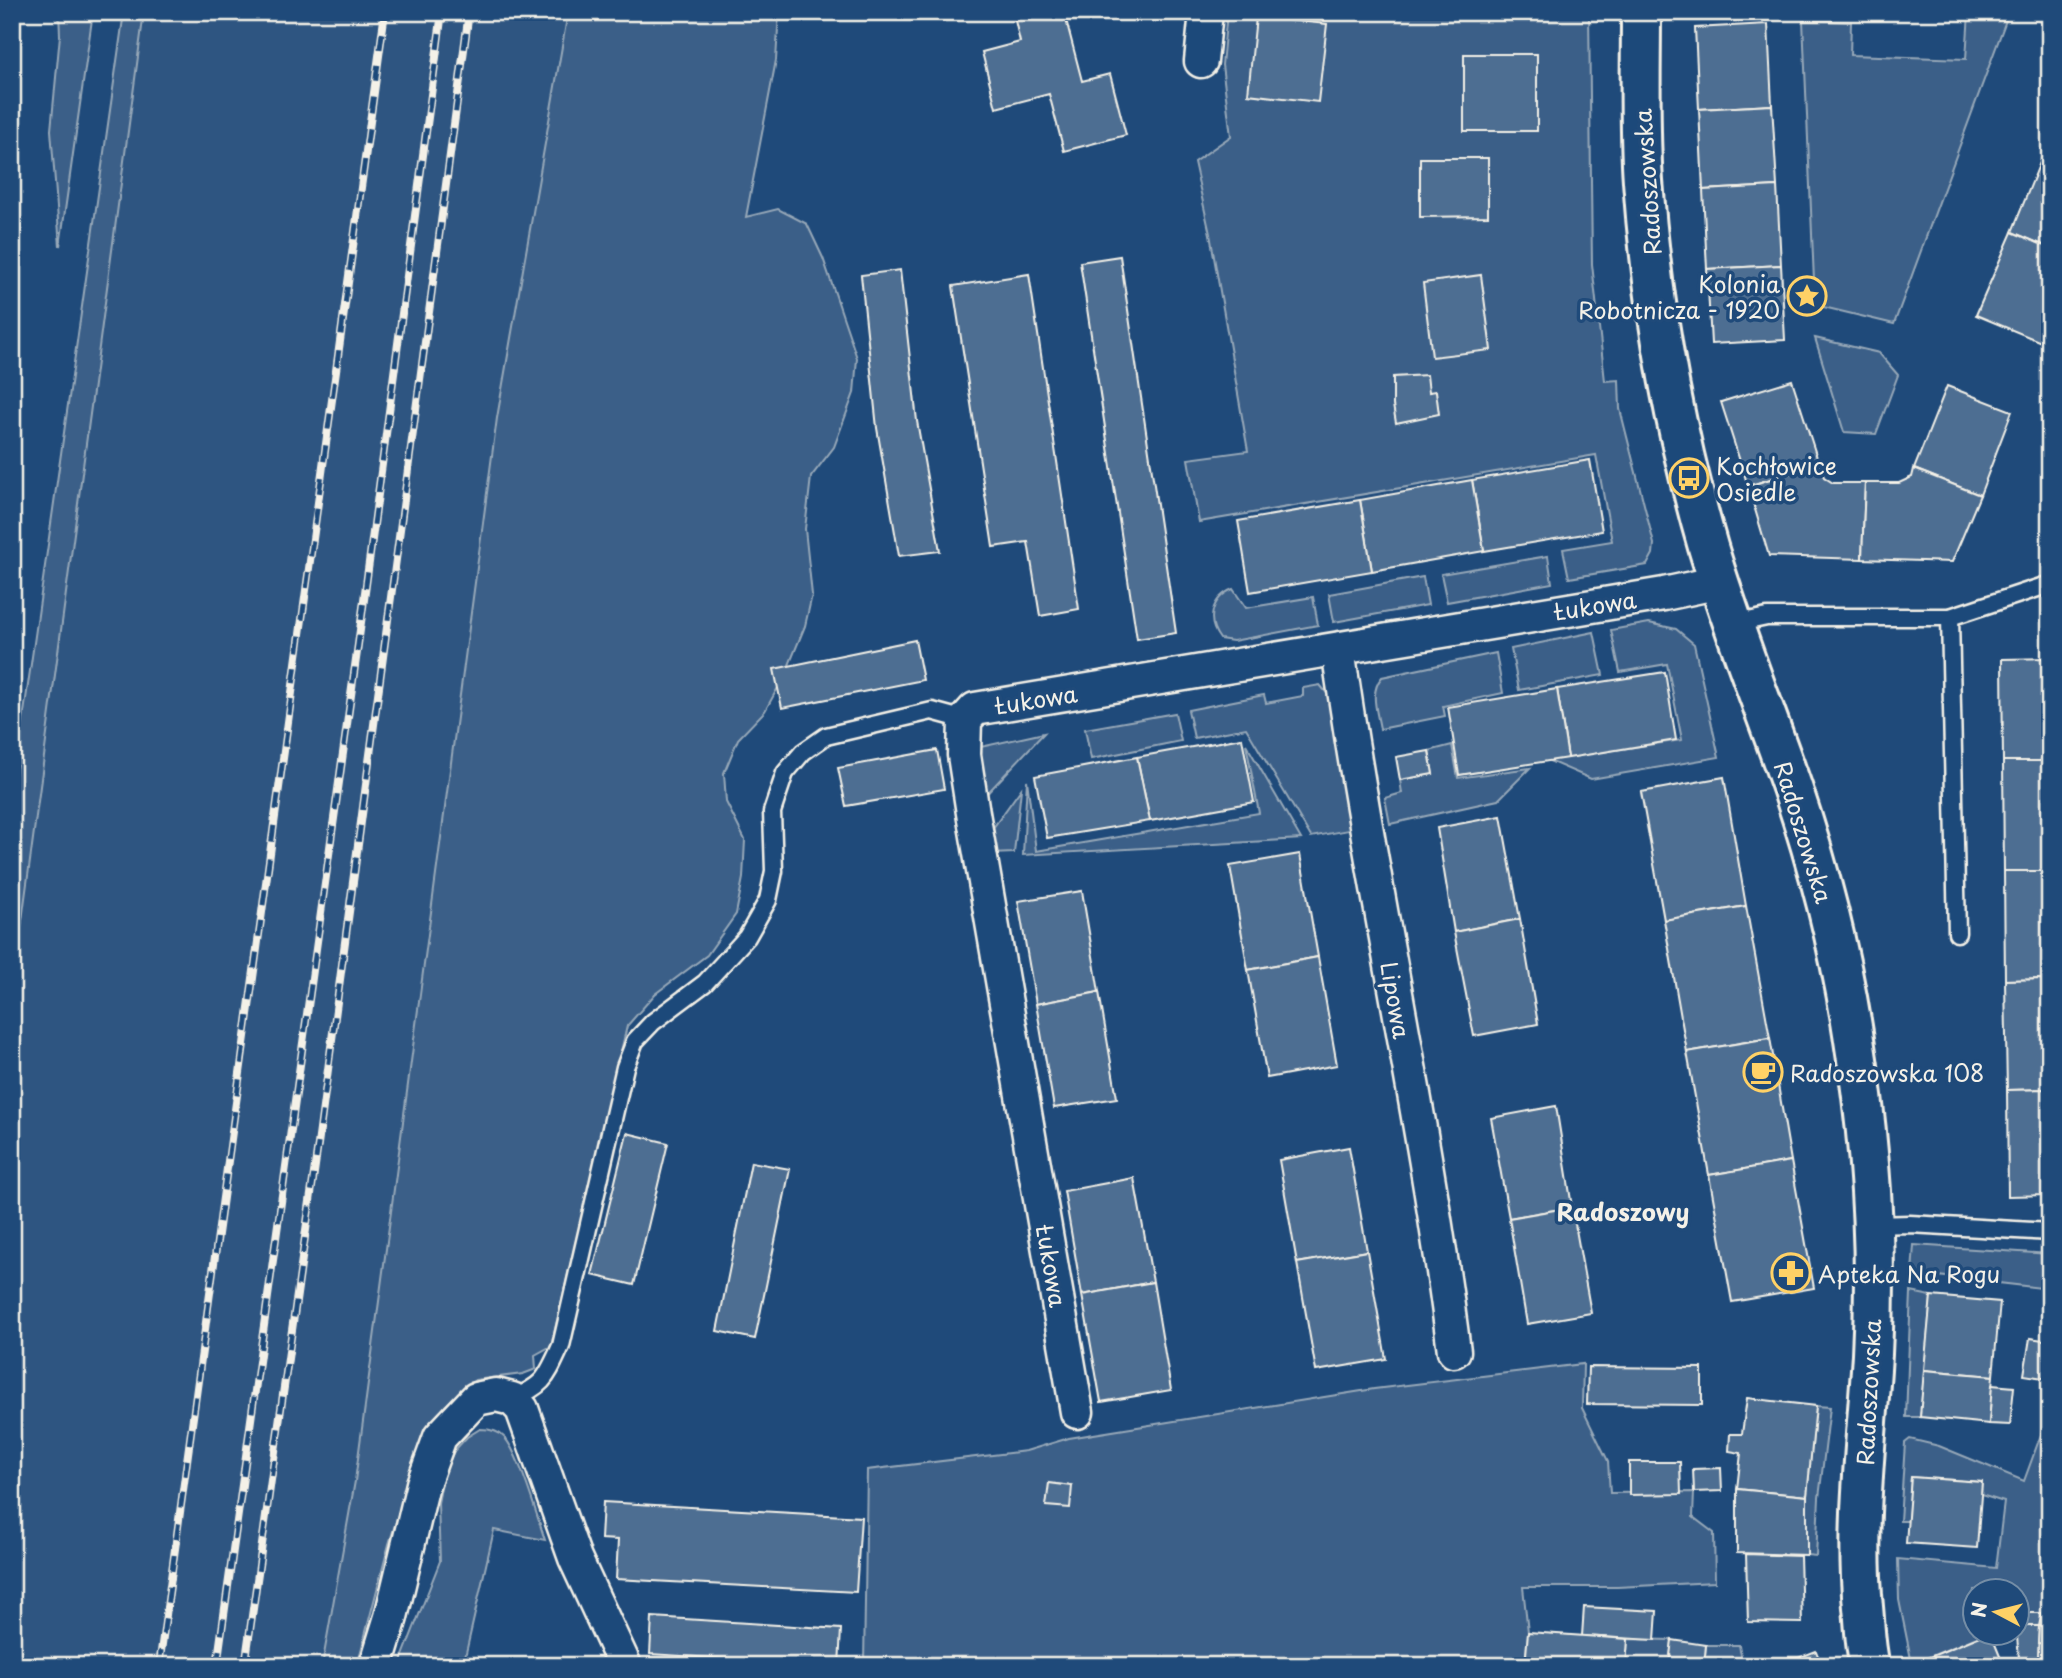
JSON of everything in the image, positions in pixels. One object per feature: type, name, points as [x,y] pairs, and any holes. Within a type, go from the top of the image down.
[{"type":"street","points":[[1201,61],[1206,12]]},
{"type":"street","name":"Radoszowska","points":[[1642,12],[1640,87],[1643,180],[1669,381],[1689,478],[1720,582],[1794,793],[1825,899],[1853,1033],[1874,1225],[1872,1353],[1860,1513],[1861,1584],[1870,1666]]},
{"type":"street","name":"Łukowa","points":[[1077,1412],[973,813],[964,755],[965,720],[975,709],[1664,594],[1720,582]]},
{"type":"street","name":"Lipowa","points":[[1338,649],[1378,902],[1431,1190],[1454,1351]]},
{"type":"street","points":[[376,1666],[391,1618],[423,1484],[440,1437],[476,1399],[496,1395],[512,1399],[522,1409],[575,1558],[625,1666]]},
{"type":"lane","points":[[1734,624],[1767,617],[1950,617],[2050,584]]},
{"type":"lane","points":[[1950,617],[1957,933]]},
{"type":"lane","points":[[512,1399],[536,1389],[549,1372],[561,1346],[625,1067],[635,1041],[653,1022],[705,983],[747,937],[768,900],[774,871],[772,812],[785,773],[803,752],[826,736],[932,711],[965,720]]},
{"type":"lane","points":[[1874,1225],[1910,1224],[2050,1232]]},
{"type":"shaded area","points":[[59,12],[93,12],[60,246],[51,130],[60,35]]},
{"type":"shaded area","points":[[124,12],[144,12],[12,995],[12,797]]},
{"type":"shaded area","points":[[144,12],[568,12],[497,418],[355,1481],[322,1666],[12,1666],[12,995]]},
{"type":"shaded area","points":[[568,12],[779,12],[776,60],[746,217],[778,209],[807,224],[823,258],[857,358],[854,393],[834,447],[811,477],[805,529],[812,595],[805,626],[785,675],[765,711],[738,739],[724,773],[726,802],[745,840],[743,878],[736,914],[707,955],[655,994],[627,1026],[551,1346],[535,1355],[536,1369],[523,1374],[475,1380],[445,1406],[417,1454],[389,1544],[357,1666],[322,1666],[355,1481],[497,418]]},
{"type":"shaded area","points":[[1227,12],[1589,12],[1592,264],[1605,381],[1619,380],[1620,409],[1654,544],[1653,554],[1647,565],[1569,578],[1563,549],[1612,541],[1596,455],[1199,522],[1188,459],[1248,451],[1210,234],[1194,162],[1231,136],[1222,65]]},
{"type":"shaded area","points":[[1969,12],[2009,12],[1894,324],[1815,305],[1803,20],[1851,22],[1850,55],[1966,59]]},
{"type":"shaded area","points":[[1815,338],[1879,353],[1898,375],[1876,434],[1844,432]]},
{"type":"shaded area","points":[[1548,556],[1552,583],[1447,602],[1441,574]]},
{"type":"shaded area","points":[[1423,577],[1428,605],[1334,622],[1329,594]]},
{"type":"shaded area","points":[[1233,589],[1246,608],[1313,597],[1318,625],[1233,641],[1220,639],[1213,625],[1213,611],[1220,598]]},
{"type":"shaded area","points":[[1649,623],[1676,629],[1694,644],[1719,757],[1591,779],[1547,760],[1682,740],[1667,664],[1620,672],[1611,630]]},
{"type":"shaded area","points":[[1594,632],[1603,675],[1519,690],[1511,649]]},
{"type":"shaded area","points":[[1496,653],[1503,693],[1443,706],[1445,716],[1380,729],[1375,695],[1382,677]]},
{"type":"shaded area","points":[[1320,685],[1331,698],[1354,829],[1311,837],[1246,728],[1194,738],[1188,710],[1264,695],[1266,703],[1303,696],[1303,688]]},
{"type":"shaded area","points":[[1175,713],[1181,741],[1091,759],[1085,729]]},
{"type":"shaded area","points":[[1044,733],[979,802],[976,748]]},
{"type":"shaded area","points":[[1246,744],[1301,839],[1023,855],[1027,780],[1036,851],[1259,813]]},
{"type":"shaded area","points":[[1452,745],[1458,778],[1530,768],[1498,800],[1390,824],[1385,798],[1402,793],[1400,780],[1433,774],[1429,751]]},
{"type":"shaded area","points":[[1021,789],[1014,853],[990,854],[988,835]]},
{"type":"shaded area","points":[[1914,1245],[2050,1254],[2050,1289],[1912,1273]]},
{"type":"shaded area","points":[[1911,1292],[1931,1296],[1920,1417],[1906,1417]]},
{"type":"shaded area","points":[[1583,1364],[1582,1408],[1608,1461],[1610,1493],[1694,1492],[1693,1517],[1714,1533],[1715,1582],[1617,1587],[1523,1587],[1528,1632],[1525,1666],[864,1666],[867,1470],[1026,1451],[1069,1438],[1374,1389]],"holes":[[[1049,1483],[1072,1486],[1047,1505]]]},
{"type":"shaded area","points":[[1816,1406],[1830,1407],[1819,1498],[1816,1556],[1807,1555],[1807,1496]]},
{"type":"shaded area","points":[[2050,1410],[2050,1627],[2039,1626],[2042,1614],[2030,1614],[2030,1576],[1960,1576],[1960,1644],[1912,1664],[1899,1600],[1898,1559],[1996,1568],[2004,1502],[1981,1495],[1982,1482],[1911,1477],[1908,1521],[1900,1521],[1905,1443],[1910,1439],[1939,1446],[2024,1481]]},
{"type":"shaded area","points":[[480,1429],[500,1434],[511,1447],[528,1487],[545,1540],[494,1530],[463,1666],[399,1666],[440,1561],[438,1503],[444,1472],[454,1451],[467,1437]]},
{"type":"shaded area","points":[[1628,1639],[1672,1640],[1669,1664],[1681,1666],[1626,1666]]},
{"type":"shaded area","points":[[1706,1645],[1739,1645],[1742,1660],[1726,1666],[1704,1666]]},
{"type":"building","points":[[1013,12],[1064,12],[1082,81],[1110,74],[1126,135],[1064,151],[1049,94],[996,108],[982,52],[1020,42]]},
{"type":"building","points":[[1256,17],[1327,24],[1318,102],[1248,94]]},
{"type":"building","points":[[1768,24],[1772,105],[1699,109],[1695,28]]},
{"type":"building","points":[[1464,54],[1537,54],[1537,131],[1464,131]]},
{"type":"building","points":[[1772,105],[1777,186],[1703,190],[1699,109]]},
{"type":"building","points":[[2047,145],[2050,146],[2050,248],[2012,232]]},
{"type":"building","points":[[1420,158],[1488,158],[1488,216],[1420,217]]},
{"type":"building","points":[[1777,186],[1781,265],[1707,269],[1703,190]]},
{"type":"building","points":[[2012,232],[2050,248],[2050,322],[2041,342],[1976,315]]},
{"type":"building","points":[[1120,256],[1176,633],[1137,639],[1080,262]]},
{"type":"building","points":[[1781,265],[1785,340],[1711,344],[1707,269]]},
{"type":"building","points":[[900,270],[917,421],[940,551],[899,556],[877,428],[861,275]]},
{"type":"building","points":[[1029,274],[1079,609],[1040,616],[1028,542],[993,547],[953,286]]},
{"type":"building","points":[[1481,275],[1491,350],[1432,357],[1423,283]]},
{"type":"building","points":[[1427,375],[1429,392],[1436,391],[1439,414],[1396,423],[1393,377]]},
{"type":"building","points":[[1792,380],[1819,464],[1748,486],[1721,402]]},
{"type":"building","points":[[1947,386],[2012,411],[1980,495],[1914,469]]},
{"type":"building","points":[[1590,460],[1602,531],[1484,551],[1472,480]]},
{"type":"building","points":[[1819,464],[1824,477],[1833,483],[1865,483],[1862,559],[1769,556],[1748,486]]},
{"type":"building","points":[[1914,469],[1980,495],[1952,562],[1862,559],[1865,483],[1899,483],[1912,477]]},
{"type":"building","points":[[1472,480],[1484,551],[1372,571],[1360,500]]},
{"type":"building","points":[[1360,500],[1372,571],[1250,592],[1238,521]]},
{"type":"building","points":[[915,640],[923,680],[782,708],[774,669]]},
{"type":"building","points":[[2050,658],[2050,761],[2003,761],[2002,659]]},
{"type":"building","points":[[1665,672],[1676,740],[1568,758],[1557,689]]},
{"type":"building","points":[[1557,689],[1568,758],[1459,775],[1448,707]]},
{"type":"building","points":[[1242,738],[1254,802],[1150,821],[1137,757]]},
{"type":"building","points":[[937,750],[944,789],[846,806],[838,768]]},
{"type":"building","points":[[1429,751],[1433,774],[1400,780],[1396,757]]},
{"type":"building","points":[[1137,757],[1150,821],[1047,838],[1035,776]]},
{"type":"building","points":[[2003,761],[2050,761],[2050,871],[2004,871]]},
{"type":"building","points":[[1724,777],[1746,906],[1664,920],[1641,792]]},
{"type":"building","points":[[1501,816],[1520,919],[1454,932],[1437,828]]},
{"type":"building","points":[[1300,854],[1318,957],[1248,970],[1230,866]]},
{"type":"building","points":[[2004,871],[2050,871],[2050,979],[2005,980]]},
{"type":"building","points":[[1082,891],[1099,992],[1036,1004],[1018,901]]},
{"type":"building","points":[[1746,906],[1770,1038],[1687,1052],[1664,920]]},
{"type":"building","points":[[1520,919],[1538,1024],[1474,1036],[1454,932]]},
{"type":"building","points":[[1318,957],[1337,1065],[1267,1078],[1248,970]]},
{"type":"building","points":[[2050,979],[2050,1089],[2007,1090],[2005,980]]},
{"type":"building","points":[[1099,992],[1117,1098],[1054,1108],[1036,1004]]},
{"type":"building","points":[[1770,1038],[1791,1161],[1709,1175],[1687,1052]]},
{"type":"building","points":[[2050,1089],[2050,1195],[2008,1196],[2007,1090]]},
{"type":"building","points":[[1556,1106],[1572,1207],[1509,1218],[1491,1118]]},
{"type":"building","points":[[627,1133],[668,1143],[634,1285],[592,1275]]},
{"type":"building","points":[[1349,1147],[1367,1251],[1297,1263],[1279,1160]]},
{"type":"building","points":[[1791,1161],[1814,1288],[1732,1302],[1709,1175]]},
{"type":"building","points":[[751,1162],[790,1169],[755,1339],[717,1331]]},
{"type":"building","points":[[1134,1178],[1153,1282],[1082,1295],[1064,1191]]},
{"type":"building","points":[[1572,1207],[1591,1313],[1527,1324],[1509,1218]]},
{"type":"building","points":[[1367,1251],[1386,1359],[1316,1371],[1297,1263]]},
{"type":"building","points":[[1153,1282],[1171,1390],[1101,1402],[1082,1295]]},
{"type":"building","points":[[1931,1296],[2000,1302],[1993,1376],[1924,1370]]},
{"type":"building","points":[[2030,1338],[2050,1341],[2050,1379],[2024,1375]]},
{"type":"building","points":[[1588,1367],[1702,1368],[1702,1405],[1587,1404]]},
{"type":"building","points":[[1924,1370],[1993,1376],[1989,1424],[1920,1417]]},
{"type":"building","points":[[1992,1385],[2014,1387],[2010,1425],[1989,1424]]},
{"type":"building","points":[[1747,1398],[1816,1406],[1807,1496],[1737,1489],[1741,1453],[1729,1451],[1730,1434],[1742,1434]]},
{"type":"building","points":[[1629,1462],[1680,1462],[1681,1494],[1629,1495]]},
{"type":"building","points":[[1721,1468],[1722,1491],[1694,1492],[1693,1469]]},
{"type":"building","points":[[1911,1477],[1982,1482],[1977,1548],[1906,1543]]},
{"type":"building","points":[[1049,1483],[1072,1486],[1070,1508],[1046,1506]]},
{"type":"building","points":[[1737,1489],[1807,1496],[1807,1555],[1737,1553]]},
{"type":"building","points":[[603,1502],[861,1517],[856,1592],[616,1579],[618,1540],[601,1539]]},
{"type":"building","points":[[1746,1554],[1800,1556],[1802,1623],[1748,1622]]},
{"type":"building","points":[[1584,1607],[1657,1611],[1655,1640],[1582,1636]]},
{"type":"building","points":[[2030,1613],[2042,1613],[2039,1626],[2030,1626]]},
{"type":"building","points":[[652,1617],[841,1629],[839,1666],[650,1654]]},
{"type":"building","points":[[2030,1626],[2039,1626],[2038,1658],[2019,1658],[2018,1646],[2030,1646]]},
{"type":"building","points":[[2039,1626],[2050,1627],[2050,1644],[2038,1643]]},
{"type":"building","points":[[1528,1632],[1628,1639],[1626,1666],[1525,1666]]},
{"type":"building","points":[[1672,1640],[1706,1645],[1704,1666],[1669,1664]]},
{"type":"building","points":[[1960,1644],[1996,1646],[2004,1666],[1928,1666],[1925,1659]]},
{"type":"building","points":[[1816,1651],[1822,1666],[1778,1666]]},
{"type":"railway","points":[[159,1666],[385,12]]},
{"type":"railway","points":[[217,1666],[442,12]]},
{"type":"railway","points":[[245,1666],[319,1137],[469,12]]},
{"type":"place","name":"Kolonia Robotnicza - 1920","points":[[1807,296]]},
{"type":"place","name":"Kochłowice Osiedle","points":[[1689,478]]},
{"type":"place","name":"Radoszowska 108","points":[[1763,1072]]},
{"type":"place","name":"Apteka Na Rogu","points":[[1791,1273]]},
{"type":"district","name":"Radoszowy","points":[[1623,1211]]}]
